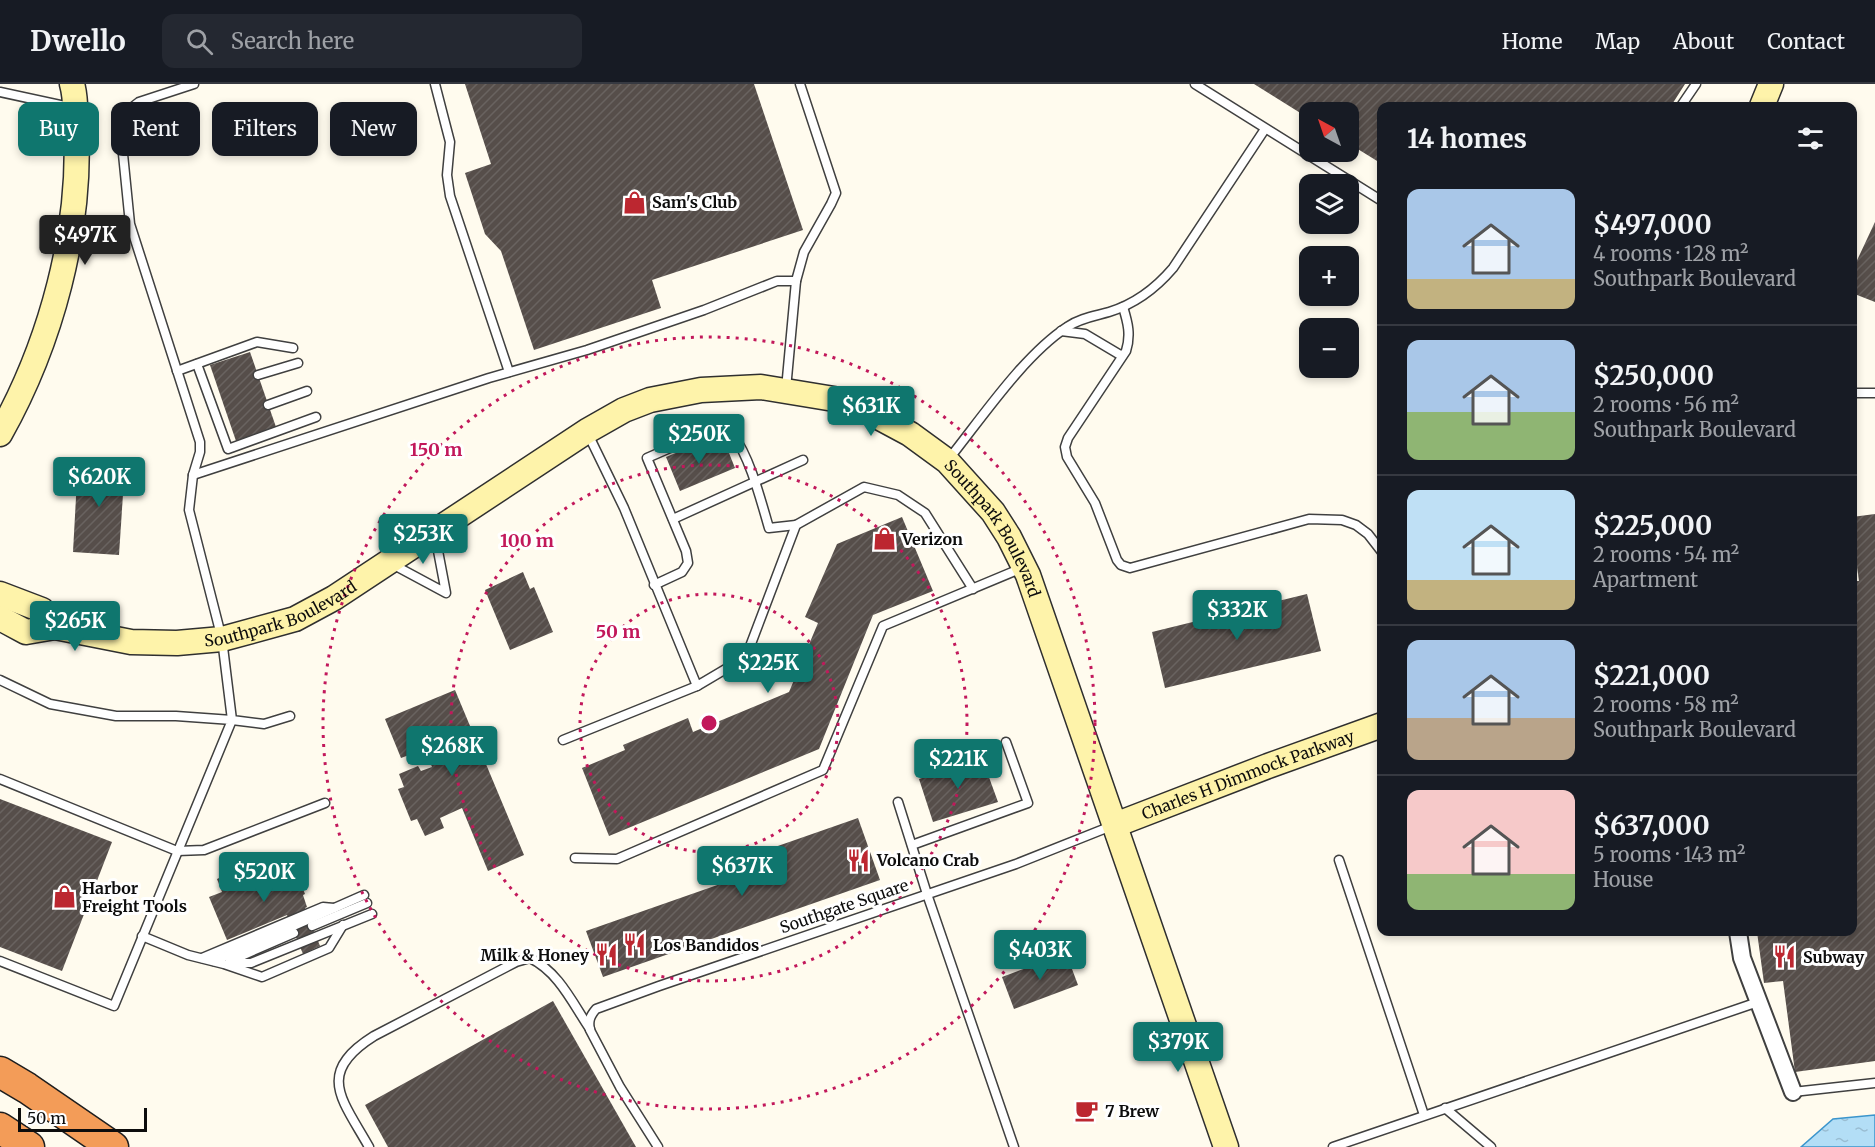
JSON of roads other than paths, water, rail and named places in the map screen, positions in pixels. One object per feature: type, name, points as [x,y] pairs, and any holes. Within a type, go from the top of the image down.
[{"type":"highway","points":[[0,1072],[113,1147]]},
{"type":"highway","points":[[0,1128],[29,1147]]},
{"type":"street","points":[[72,84],[74,102]]},
{"type":"street","points":[[1764,102],[1771,84]]},
{"type":"street","points":[[0,434],[26,383],[62,272],[77,175],[76,156]]},
{"type":"street","name":"Southpark Boulevard","points":[[0,618],[26,632],[55,627],[131,642],[177,643],[222,639],[296,619],[334,598],[587,431],[624,410],[650,400],[672,395],[761,387],[834,399],[868,412],[910,434],[947,461],[993,512],[1009,537],[1028,575],[1226,1147]]},
{"type":"street","points":[[0,594],[42,610],[55,627]]},
{"type":"street","name":"Charles H Dimmock Parkway","points":[[1114,825],[1377,727]]},
{"type":"street","points":[[1739,936],[1742,958],[1793,1092]]},
{"type":"lane","points":[[0,961],[114,1006],[232,720],[222,639],[189,510],[200,442],[130,224],[123,154],[130,109],[139,102],[194,84]]},
{"type":"lane","points":[[435,84],[450,142],[447,174],[450,196],[508,372]]},
{"type":"lane","points":[[786,391],[796,281],[804,252],[836,193],[800,84]]},
{"type":"lane","points":[[1195,84],[1377,198]]},
{"type":"lane","points":[[1684,102],[1696,84]]},
{"type":"lane","points":[[0,92],[47,102]]},
{"type":"lane","points":[[947,461],[1012,379],[1051,339],[1089,316],[1123,307],[1143,296],[1161,282],[1173,268],[1265,129]]},
{"type":"lane","points":[[193,475],[508,372],[608,342],[704,310],[777,281],[796,281]]},
{"type":"lane","points":[[1123,307],[1129,326],[1130,339],[1122,357],[1068,438],[1065,447],[1067,457],[1095,503],[1121,566],[1130,568],[1309,519],[1342,520],[1356,525],[1368,534],[1377,546]]},
{"type":"lane","points":[[1061,331],[1084,334],[1122,357]]},
{"type":"lane","points":[[177,371],[257,342],[293,348]]},
{"type":"lane","points":[[258,375],[298,363]]},
{"type":"lane","points":[[197,364],[228,448],[316,417]]},
{"type":"lane","points":[[208,392],[218,388]]},
{"type":"lane","points":[[268,405],[307,391]]},
{"type":"lane","points":[[1857,393],[1875,393]]},
{"type":"lane","points":[[218,422],[228,418]]},
{"type":"lane","points":[[587,431],[609,474],[697,686]]},
{"type":"lane","points":[[654,585],[682,572],[688,563],[686,551],[647,458],[686,441],[733,435],[739,442],[769,528],[796,525],[864,487],[898,495],[925,513],[973,589]]},
{"type":"lane","points":[[673,519],[803,460]]},
{"type":"lane","points":[[563,740],[697,686],[746,657],[796,525]]},
{"type":"lane","points":[[389,563],[446,593],[435,532]]},
{"type":"lane","points":[[575,858],[617,859],[824,770],[883,626],[1024,567]]},
{"type":"lane","points":[[0,680],[50,704],[120,716],[176,716],[264,724],[290,716]]},
{"type":"lane","points":[[912,845],[1028,803],[1006,742]]},
{"type":"lane","points":[[0,779],[177,851],[204,850],[325,803]]},
{"type":"lane","points":[[898,802],[927,894],[1014,1147]]},
{"type":"lane","name":"Southgate Square","points":[[590,1030],[591,1016],[596,1009],[1016,864],[1114,825]]},
{"type":"lane","points":[[1339,860],[1424,1115]]},
{"type":"lane","points":[[214,961],[336,908],[366,899],[312,926]]},
{"type":"lane","points":[[201,958],[323,907],[336,908]]},
{"type":"lane","points":[[224,964],[251,963],[372,914]]},
{"type":"lane","points":[[142,936],[188,956],[214,961],[262,977],[329,948],[343,925]]},
{"type":"lane","points":[[224,964],[294,933]]},
{"type":"lane","points":[[369,1147],[340,1095],[338,1078],[343,1061],[357,1047],[374,1036],[516,962],[530,958],[542,963],[554,974],[590,1030],[620,1087],[657,1147]]},
{"type":"lane","points":[[1333,1147],[1758,1002]]},
{"type":"lane","points":[[1793,1092],[1875,1083]]},
{"type":"lane","points":[[1445,1108],[1491,1147]]},
{"type":"water","points":[[1875,1115],[1875,1147],[1801,1147],[1833,1119]]},
{"type":"place","name":"Sam's Club","points":[[634,202]]},
{"type":"place","name":"Verizon","points":[[884,539]]},
{"type":"place","name":"Volcano Crab","points":[[859,860]]},
{"type":"place","name":"Harbor Freight Tools","points":[[64,897]]},
{"type":"place","name":"Los Bandidos","points":[[635,945]]},
{"type":"place","name":"Milk & Honey","points":[[607,955]]},
{"type":"place","name":"Subway","points":[[1785,957]]},
{"type":"place","name":"7 Brew","points":[[1087,1111]]}]
